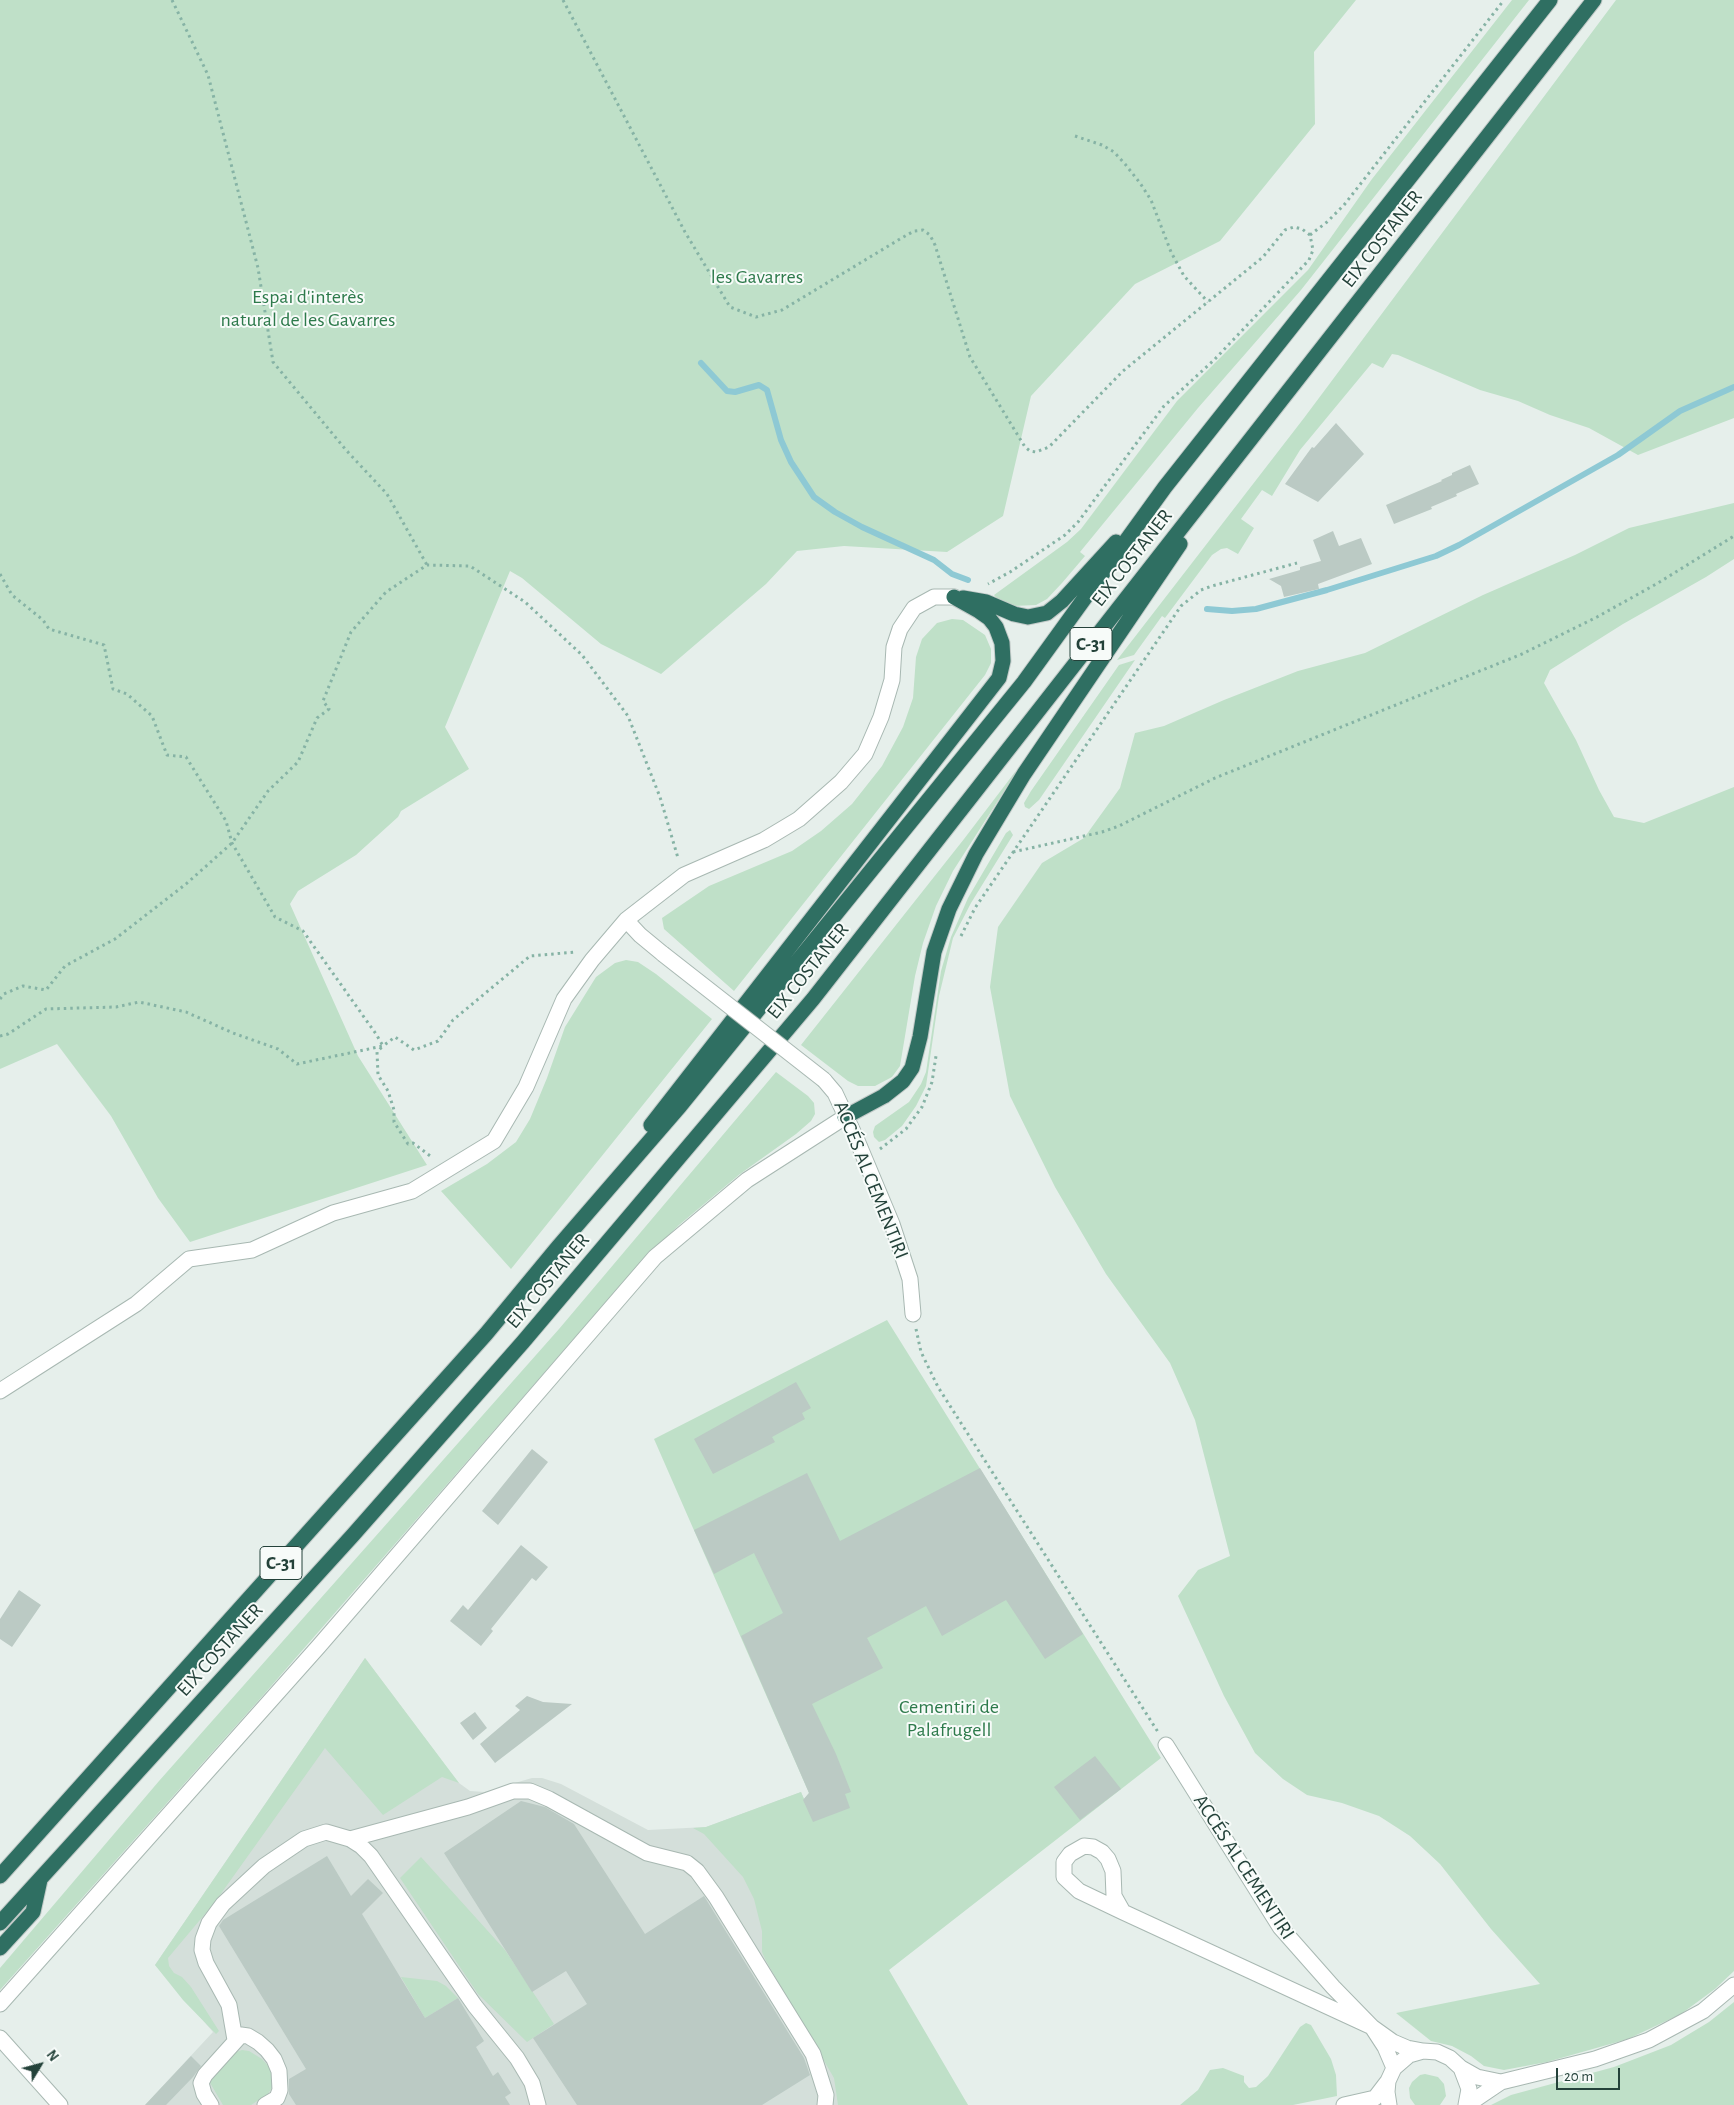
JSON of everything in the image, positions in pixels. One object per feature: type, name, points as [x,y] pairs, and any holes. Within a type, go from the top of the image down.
[{"type":"highway","name":"EIX COSTANER","points":[[0,1876],[486,1334],[558,1247],[680,1106],[1024,682],[1165,487],[1550,0]]},
{"type":"highway","name":"EIX COSTANER","points":[[0,1923],[352,1535],[523,1342],[806,1006],[1594,0]]},
{"type":"highway","points":[[846,1117],[884,1096],[903,1081],[912,1068],[920,1037],[934,952],[949,909],[976,854],[1024,774],[1258,430]]},
{"type":"highway","points":[[954,597],[986,602],[1014,614],[1028,617],[1046,613],[1062,601],[1165,487]]},
{"type":"highway","points":[[558,1247],[999,678],[1003,661],[1002,643],[996,627],[989,618],[954,597]]},
{"type":"highway","points":[[0,1948],[33,1912],[41,1876]]},
{"type":"street","points":[[0,1391],[136,1304],[189,1259],[252,1250],[333,1213],[412,1191],[494,1141],[526,1087],[564,999],[592,960],[626,920],[684,875],[784,829],[800,819],[841,782],[865,754],[881,716],[892,680],[894,647],[900,629],[914,608],[934,597],[954,597]]},
{"type":"street","name":"ACCÉS AL CEMENTIRI","points":[[626,920],[662,954],[824,1080],[836,1093],[892,1224],[910,1279],[913,1314]]},
{"type":"street","points":[[0,2004],[319,1646],[655,1258],[747,1180],[846,1117]]},
{"type":"street","name":"ACCÉS AL CEMENTIRI","points":[[1166,1744],[1280,1927],[1327,1981],[1372,2027]]},
{"type":"street","points":[[350,1839],[468,1807],[513,1791],[530,1791],[550,1798],[647,1853],[687,1863],[696,1870],[716,1898],[813,2054],[826,2096],[825,2105]]},
{"type":"street","points":[[235,2040],[229,2005],[206,1963],[202,1950],[203,1938],[209,1923],[223,1904],[264,1866],[304,1839],[326,1832],[350,1839],[372,1856],[475,2006],[517,2058],[532,2083],[538,2105]]},
{"type":"street","points":[[1123,1912],[1114,1896],[1113,1871],[1108,1859],[1102,1852],[1084,1846],[1070,1854],[1062,1869],[1064,1877],[1079,1891],[1123,1912],[1372,2027],[1393,2042],[1407,2048],[1437,2052],[1450,2058],[1461,2068],[1477,2077],[1501,2082]]},
{"type":"street","points":[[1467,2105],[1501,2082],[1594,2060],[1649,2040],[1703,2011],[1734,1984]]},
{"type":"street","points":[[1372,2027],[1385,2047],[1391,2075],[1386,2092],[1389,2105]]},
{"type":"street","points":[[205,2103],[201,2082],[241,2035],[248,2036],[262,2046],[274,2059],[279,2071],[280,2090],[277,2098],[265,2105]]},
{"type":"street","points":[[0,2038],[6,2049],[60,2105]]},
{"type":"street","points":[[1346,2105],[1375,2098],[1391,2075],[1409,2055],[1422,2051]]},
{"type":"street","points":[[1461,2068],[1469,2089],[1467,2105]]},
{"type":"street","points":[[1346,2105],[1351,2105]]},
{"type":"path","points":[[172,0],[208,75],[258,268],[273,362],[346,450],[387,494],[427,565]]},
{"type":"path","points":[[563,0],[685,232],[730,307],[756,317],[782,310],[914,231],[923,230],[930,235],[935,245],[970,356],[1025,447],[1030,451],[1036,452],[1049,447],[1123,371],[1262,257],[1285,230],[1294,226],[1310,235],[1314,250],[1309,260],[1214,360],[1164,406],[1078,522],[1065,535],[1010,572],[985,586]]},
{"type":"path","points":[[1310,235],[1344,205],[1504,0]]},
{"type":"path","points":[[1075,136],[1102,145],[1114,152],[1125,164],[1151,200],[1171,252],[1184,276],[1208,302]]},
{"type":"path","points":[[1013,852],[1102,832],[1119,826],[1215,778],[1522,654],[1597,617],[1658,583],[1734,536]]},
{"type":"path","points":[[957,944],[975,908],[1181,606],[1201,590],[1297,563]]},
{"type":"path","points":[[0,999],[4,994],[23,986],[46,990],[65,966],[115,939],[186,884],[232,843],[268,790],[298,762],[317,718],[329,709],[323,701],[350,632],[386,592],[427,565],[470,566],[525,602],[582,655],[628,716],[660,797],[684,875]]},
{"type":"path","points":[[0,574],[12,595],[43,620],[50,629],[104,645],[113,689],[127,694],[152,716],[167,755],[186,757],[226,821],[232,843],[275,917],[303,931],[383,1046]]},
{"type":"path","points":[[451,1167],[428,1156],[413,1143],[408,1144],[394,1122],[394,1110],[388,1090],[378,1075],[377,1052],[395,1037],[414,1050],[438,1041],[453,1020],[530,956],[577,952],[592,960]]},
{"type":"path","points":[[0,1036],[8,1034],[46,1009],[116,1007],[139,1002],[186,1012],[233,1033],[278,1049],[297,1064],[383,1046]]},
{"type":"path","points":[[864,1159],[888,1144],[906,1129],[922,1107],[932,1082],[936,1054]]},
{"type":"path","points":[[913,1314],[922,1352],[938,1387],[1166,1744]]},
{"type":"shaded area","points":[[365,1658],[459,1783],[470,1791],[484,1792],[532,1778],[542,1778],[561,1784],[648,1830],[706,1827],[801,1792],[881,1976],[968,2105],[145,2105],[213,2032],[155,1965]]},
{"type":"green space","name":"Espai d'interès natural de les Gavarres","points":[[0,0],[1356,0],[1314,52],[1315,124],[1220,241],[1135,284],[1031,396],[1003,516],[947,552],[844,546],[797,551],[766,584],[661,674],[601,644],[522,578],[510,571],[445,727],[469,769],[401,811],[398,817],[356,855],[298,891],[290,904],[358,1056],[427,1165],[190,1242],[158,1198],[111,1116],[57,1044],[0,1069]]},
{"type":"green space","points":[[1512,0],[1529,0],[1301,290],[1198,408],[1080,552],[1085,556],[1062,583],[1047,599],[1036,605],[1013,606],[998,600],[994,595],[1067,542],[1081,529],[1177,401],[1308,270],[1372,179]]},
{"type":"green space","points":[[1616,0],[1734,0],[1734,418],[1638,455],[1589,428],[1550,415],[1518,401],[1480,390],[1392,354],[1383,368],[1372,363],[1300,450],[1272,496],[1262,490],[1241,519],[1254,528],[1238,554],[1227,548],[1221,549],[1212,555],[1165,618],[1162,616],[1134,655],[1117,660],[1304,418]]},
{"type":"green space","points":[[1734,503],[1734,559],[1623,624],[1550,670],[1544,683],[1576,740],[1599,790],[1614,817],[1644,823],[1734,787],[1734,1971],[1715,1989],[1681,2014],[1628,2039],[1547,2062],[1504,2070],[1484,2066],[1471,2056],[1452,2046],[1431,2041],[1396,2013],[1540,1984],[1491,1929],[1440,1864],[1410,1836],[1379,1816],[1342,1803],[1307,1795],[1283,1779],[1255,1753],[1224,1696],[1178,1596],[1198,1570],[1230,1556],[1195,1420],[1170,1363],[1106,1274],[1055,1187],[1010,1096],[990,987],[998,927],[1042,863],[1084,838],[1120,788],[1135,733],[1164,726],[1298,671],[1365,653],[1483,595],[1575,555],[1629,528]]},
{"type":"green space","points":[[952,619],[963,620],[985,635],[991,649],[991,663],[985,675],[734,991],[664,929],[662,918],[709,886],[792,851],[821,831],[852,804],[882,766],[903,727],[913,698],[916,657],[922,639],[937,623]]},
{"type":"green space","points":[[1135,660],[1039,800],[1029,809],[1025,807],[1024,803],[1031,791],[1119,665]]},
{"type":"green space","points":[[1017,771],[953,871],[936,906],[923,943],[915,976],[900,1066],[892,1077],[875,1086],[858,1086],[848,1081],[801,1045]]},
{"type":"green space","points":[[1010,830],[1013,835],[971,903],[953,938],[939,996],[926,1086],[916,1106],[902,1126],[885,1140],[879,1142],[874,1137],[875,1126],[909,1102],[921,1084],[926,1072],[941,971],[951,937],[968,898],[1006,833]]},
{"type":"green space","points":[[626,960],[638,962],[656,974],[712,1019],[511,1269],[441,1191],[487,1164],[516,1142],[530,1119],[565,1027],[596,977],[615,963]]},
{"type":"green space","points":[[776,1072],[808,1096],[814,1103],[815,1114],[811,1121],[740,1174],[679,1225],[632,1272],[259,1700],[0,1990],[0,1968],[159,1781],[559,1329]]},
{"type":"green space","name":"Cementiri de Palafrugell","points":[[887,1320],[1161,1758],[889,1970],[968,2105],[838,2105],[834,2078],[762,1952],[762,1931],[754,1899],[743,1877],[704,1834],[693,1828],[706,1827],[801,1792],[804,1799],[809,1793],[654,1439]]},
{"type":"green space","points":[[365,1658],[459,1783],[442,1777],[383,1815],[325,1748],[215,1902],[168,1958],[169,1966],[174,1973],[182,1977],[191,1987],[219,2031],[216,2034],[183,2000],[155,1965]]},
{"type":"green space","points":[[421,1857],[505,1950],[554,2024],[527,2042],[478,1994],[400,1878]]},
{"type":"green space","points":[[401,1977],[437,1981],[446,1986],[458,1998],[425,2018]]},
{"type":"green space","points":[[1734,2002],[1734,2105],[1491,2105],[1511,2095],[1614,2067],[1671,2045],[1709,2022]]},
{"type":"green space","points":[[1306,2023],[1311,2025],[1331,2059],[1336,2075],[1337,2096],[1293,2105],[1180,2105],[1198,2090],[1210,2070],[1223,2068],[1244,2076],[1244,2082],[1249,2088],[1256,2087],[1268,2076],[1300,2027]]},
{"type":"green space","points":[[242,2050],[249,2051],[262,2059],[270,2068],[273,2086],[268,2094],[251,2105],[223,2105],[209,2081],[236,2052]]},
{"type":"green space","points":[[1425,2074],[1438,2077],[1444,2084],[1446,2096],[1440,2105],[1415,2105],[1410,2098],[1409,2088],[1412,2082],[1420,2075]]},
{"type":"building","points":[[1336,423],[1364,454],[1318,502],[1285,484],[1312,447],[1314,448]]},
{"type":"building","points":[[1470,465],[1479,484],[1431,507],[1432,509],[1394,524],[1386,505],[1442,481],[1452,475],[1452,473]]},
{"type":"building","points":[[1333,531],[1339,546],[1361,538],[1372,564],[1318,584],[1319,589],[1284,597],[1281,586],[1269,579],[1300,570],[1300,567],[1321,561],[1313,540]]},
{"type":"building","points":[[796,1382],[811,1408],[802,1413],[805,1419],[772,1437],[775,1442],[713,1474],[694,1439]]},
{"type":"building","points":[[532,1449],[548,1462],[498,1525],[482,1511]]},
{"type":"building","points":[[980,1468],[1083,1634],[1045,1659],[1006,1600],[942,1636],[926,1606],[867,1638],[883,1668],[812,1704],[836,1754],[851,1792],[845,1794],[850,1808],[813,1822],[803,1800],[809,1793],[741,1636],[783,1613],[754,1553],[714,1574],[694,1530],[807,1473],[840,1541]]},
{"type":"building","points":[[521,1545],[548,1567],[536,1581],[532,1578],[491,1629],[493,1631],[481,1646],[450,1621],[463,1605],[468,1610]]},
{"type":"building","points":[[19,1590],[41,1605],[12,1647],[0,1639],[0,1619]]},
{"type":"building","points":[[527,1696],[543,1702],[572,1704],[495,1763],[480,1744],[520,1710],[515,1706]]},
{"type":"building","points":[[475,1712],[487,1728],[473,1740],[460,1723]]},
{"type":"building","points":[[1095,1756],[1121,1789],[1080,1820],[1054,1787]]},
{"type":"building","points":[[521,1801],[545,1807],[574,1824],[645,1934],[704,1896],[804,2058],[810,2075],[762,2105],[577,2105],[533,2038],[587,2004],[566,1971],[532,1992],[444,1853]]},
{"type":"building","points":[[327,1856],[351,1896],[368,1879],[383,1893],[362,1914],[425,2018],[458,1998],[484,2041],[476,2047],[493,2076],[498,2072],[511,2093],[505,2097],[510,2105],[296,2105],[289,2094],[289,2079],[306,2069],[219,1926],[223,1920]]},
{"type":"building","points":[[191,2056],[201,2066],[193,2077],[166,2105],[145,2105]]},
{"type":"waterway","points":[[701,363],[727,391],[735,392],[759,385],[767,390],[781,440],[791,462],[814,497],[835,512],[862,527],[934,560],[952,574],[968,580]]},
{"type":"waterway","points":[[1207,609],[1232,611],[1256,609],[1327,590],[1436,556],[1459,545],[1618,455],[1680,411],[1734,387]]},
{"type":"park label","name":"les Gavarres","points":[[757,277]]}]
